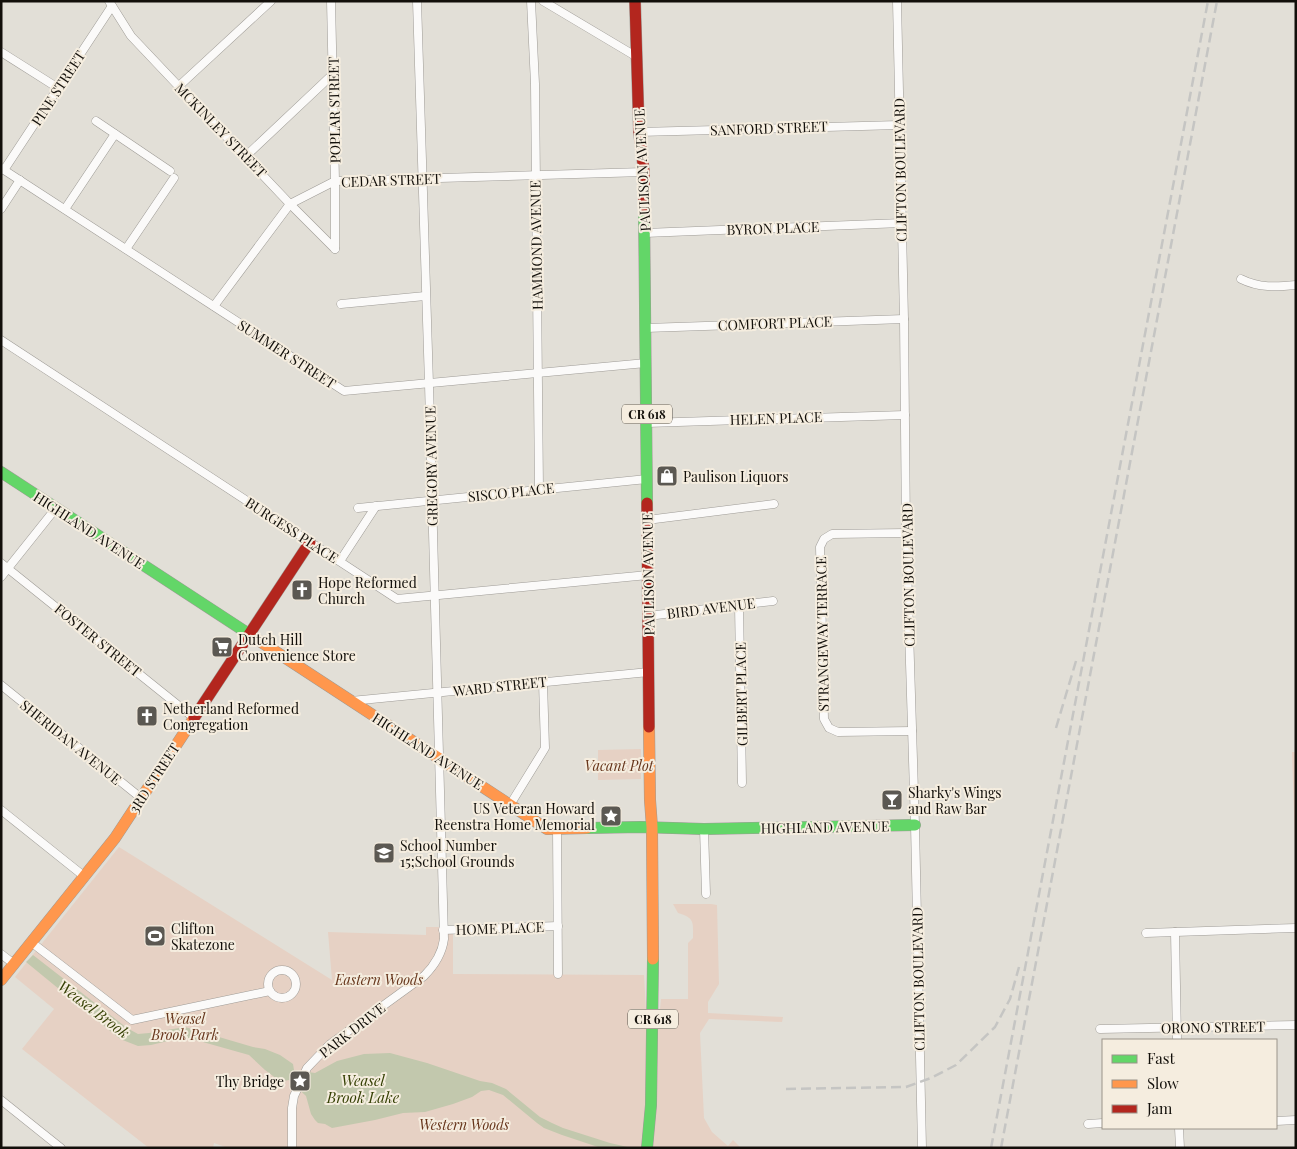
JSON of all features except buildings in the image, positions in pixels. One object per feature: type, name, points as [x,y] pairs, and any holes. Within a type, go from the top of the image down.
[{"type":"street","points":[[180,86],[271,1]]},
{"type":"street","name":"POPLAR STREET","points":[[331,1],[336,249]]},
{"type":"street","name":"GREGORY AVENUE","points":[[417,1],[443,930]]},
{"type":"street","name":"HAMMOND AVENUE","points":[[531,1],[535,84],[539,489]]},
{"type":"street","points":[[543,1],[637,57]]},
{"type":"street","name":"PAULISON AVENUE","points":[[635,1],[639,132],[644,172],[652,827],[653,999],[651,1105],[647,1148]]},
{"type":"street","name":"CLIFTON BOULEVARD","points":[[897,1],[904,319],[906,533],[922,1148]]},
{"type":"street","name":"MCKINLEY STREET","points":[[110,3],[131,36],[290,204],[336,249]]},
{"type":"street","name":"PINE STREET","points":[[3,169],[58,88],[110,3]]},
{"type":"street","points":[[1,52],[58,88]]},
{"type":"street","points":[[246,156],[333,74]]},
{"type":"street","points":[[96,121],[172,175],[126,249]]},
{"type":"street","name":"SANFORD STREET","points":[[639,132],[900,125]]},
{"type":"street","points":[[64,209],[114,134]]},
{"type":"street","name":"SUMMER STREET","points":[[3,169],[344,391],[646,363]]},
{"type":"street","name":"CEDAR STREET","points":[[214,306],[290,204],[335,182],[644,172]]},
{"type":"street","points":[[1,209],[20,180]]},
{"type":"street","name":"BYRON PLACE","points":[[645,233],[902,223]]},
{"type":"street","points":[[1241,280],[1250,284],[1272,287],[1296,285]]},
{"type":"street","points":[[341,304],[425,296]]},
{"type":"street","name":"COMFORT PLACE","points":[[646,328],[904,319]]},
{"type":"street","name":"BURGESS PLACE","points":[[1,340],[397,599],[648,575]]},
{"type":"street","name":"HELEN PLACE","points":[[647,423],[904,415]]},
{"type":"street","name":"HIGHLAND AVENUE","points":[[1,472],[547,829],[652,827],[704,829],[915,825]]},
{"type":"street","name":"SISCO PLACE","points":[[358,508],[647,479]]},
{"type":"street","points":[[647,520],[774,504]]},
{"type":"street","points":[[340,561],[376,506]]},
{"type":"street","points":[[1,577],[56,508]]},
{"type":"street","name":"STRANGEWAY TERRACE","points":[[906,533],[832,534],[824,539],[820,547],[824,719],[829,728],[838,732],[912,731]]},
{"type":"street","name":"3RD STREET","points":[[1,980],[115,838],[310,542]]},
{"type":"street","name":"FOSTER STREET","points":[[1,563],[194,718]]},
{"type":"street","name":"BIRD AVENUE","points":[[648,616],[773,601]]},
{"type":"street","name":"GILBERT PLACE","points":[[740,605],[742,783]]},
{"type":"street","name":"WARD STREET","points":[[351,701],[649,672]]},
{"type":"street","points":[[510,805],[545,748],[544,682]]},
{"type":"street","name":"SHERIDAN AVENUE","points":[[1,685],[141,798]]},
{"type":"street","points":[[1,810],[85,877]]},
{"type":"street","points":[[557,828],[558,974]]},
{"type":"street","points":[[704,829],[706,894]]},
{"type":"street","name":"HOME PLACE","points":[[443,930],[558,926]]},
{"type":"street","points":[[1146,933],[1296,928]]},
{"type":"street","name":"PARK DRIVE","points":[[292,1148],[292,1108],[294,1095],[307,1068],[329,1045],[424,976],[438,959],[443,944],[443,930]]},
{"type":"street","points":[[1175,932],[1177,1039]]},
{"type":"street","points":[[32,942],[132,1020],[270,991]]},
{"type":"street","points":[[1,954],[14,964]]},
{"type":"street","name":"ORONO STREET","points":[[1100,1028],[1296,1025]]},
{"type":"street","points":[[1,1100],[61,1148]]},
{"type":"street","points":[[1277,1121],[1296,1120]]},
{"type":"street","points":[[1088,1124],[1102,1123]]},
{"type":"street","points":[[1179,1129],[1180,1148]]},
{"type":"green space","name":"Vacant Plot","points":[[641,749],[641,779],[598,780],[598,750]]},
{"type":"green space","points":[[1292,752],[1296,752],[1296,873]]},
{"type":"green space","name":"Weasel Brook Park","points":[[119,847],[332,980],[328,932],[426,935],[426,927],[443,927],[453,930],[453,974],[644,975],[651,1100],[661,999],[688,999],[688,943],[693,938],[693,924],[688,917],[678,913],[673,904],[717,905],[719,984],[708,1002],[708,1013],[783,1017],[782,1022],[709,1019],[700,1033],[704,1118],[712,1132],[728,1146],[733,1140],[741,1148],[228,1148],[214,1143],[213,1148],[149,1148],[22,1049],[54,1009],[15,977]]},
{"type":"water","name":"Weasel Brook Lake","points":[[33,955],[127,1028],[138,1034],[185,1027],[265,1049],[280,1055],[293,1064],[294,1070],[315,1073],[337,1061],[364,1054],[390,1053],[492,1083],[506,1089],[540,1117],[552,1123],[610,1143],[632,1148],[601,1148],[544,1128],[503,1095],[489,1090],[481,1091],[472,1097],[425,1112],[403,1113],[332,1128],[315,1120],[311,1114],[306,1096],[289,1080],[277,1079],[249,1055],[185,1037],[138,1046],[120,1039],[26,962]]},
{"type":"railway","points":[[991,1148],[1208,1]]},
{"type":"railway","points":[[1001,1148],[1217,1]]},
{"type":"railway","points":[[1056,728],[1076,661]]},
{"type":"railway","points":[[786,1089],[906,1087],[931,1078],[956,1065],[995,1027],[1010,999],[1019,967]]},
{"type":"traffic: fast","points":[[644,207],[647,503]]},
{"type":"traffic: fast","points":[[1,472],[258,640]]},
{"type":"traffic: fast","points":[[587,828],[704,829],[915,825]]},
{"type":"traffic: fast","points":[[647,1148],[651,1105],[653,959]]},
{"type":"traffic: slow","points":[[258,640],[547,829],[587,828]]},
{"type":"traffic: slow","points":[[1,980],[115,838],[194,718]]},
{"type":"traffic: slow","points":[[649,727],[653,959]]},
{"type":"traffic: jam","points":[[635,1],[639,132],[644,172],[644,207]]},
{"type":"traffic: jam","points":[[647,503],[649,727]]},
{"type":"traffic: jam","points":[[194,718],[310,542]]},
{"type":"place","name":"Paulison Liquors","points":[[667,476]]},
{"type":"place","name":"Hope Reformed Church","points":[[302,590]]},
{"type":"place","name":"Dutch Hill Convenience Store","points":[[222,647]]},
{"type":"place","name":"Netherland Reformed Congregation","points":[[147,716]]},
{"type":"place","name":"Sharky's Wings and Raw Bar","points":[[892,800]]},
{"type":"place","name":"US Veteran Howard Reenstra Home Memorial","points":[[611,816]]},
{"type":"place","name":"School Number 15;School Grounds","points":[[384,853]]},
{"type":"place","name":"Clifton Skatezone","points":[[155,936]]},
{"type":"place","name":"Thy Bridge","points":[[300,1081]]},
{"type":"park label","name":"Eastern Woods","points":[[379,979]]},
{"type":"park label","name":"Western Woods","points":[[464,1124]]},
{"type":"water label","name":"Weasel Brook","points":[[94,1009]]}]
